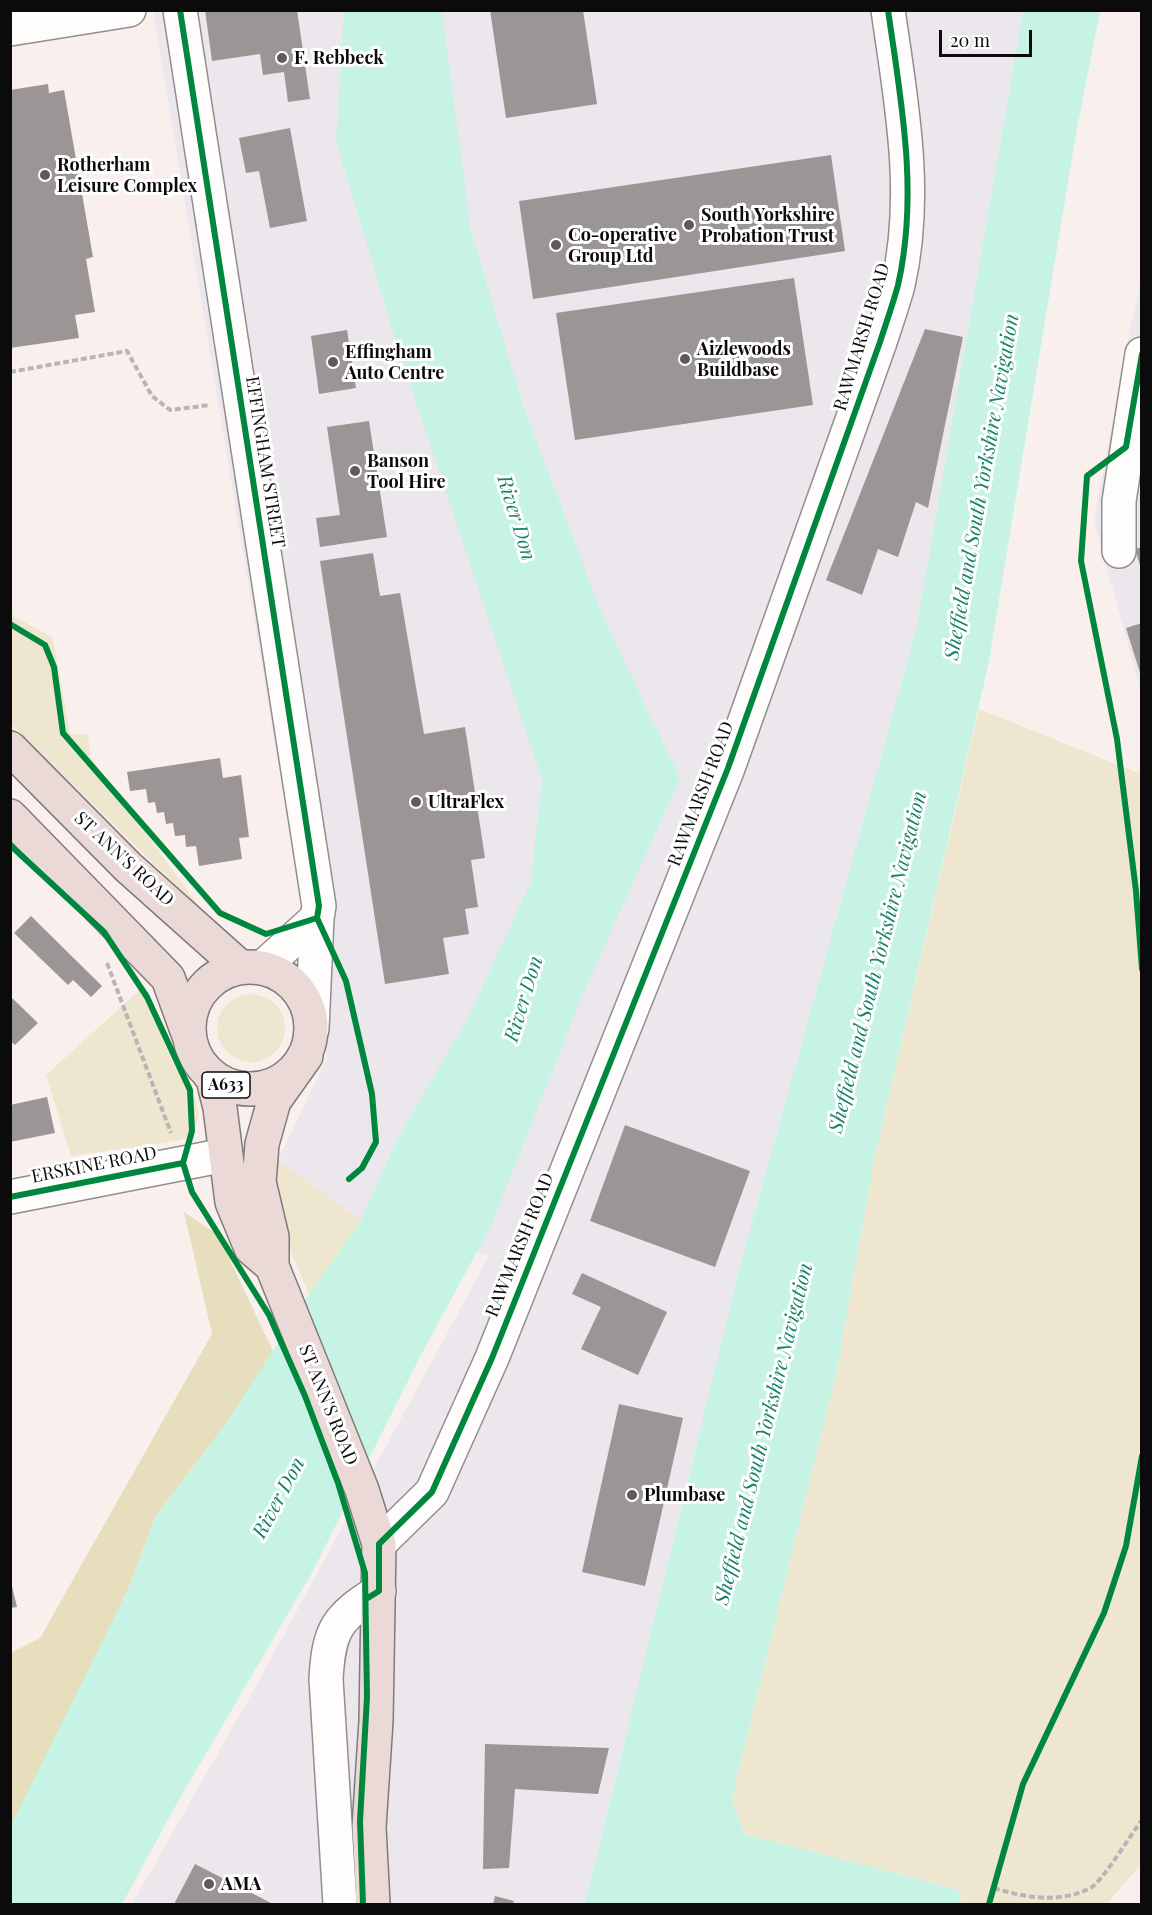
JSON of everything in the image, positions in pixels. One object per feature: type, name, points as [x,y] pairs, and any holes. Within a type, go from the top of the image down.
[{"type":"main road","name":"ST ANN'S ROAD","points":[[10,748],[128,867],[251,967],[274,971],[292,983],[308,1005],[309,1042],[274,1101],[262,1144],[258,1182],[272,1237],[272,1266],[362,1490],[379,1544]]},
{"type":"main road","name":"ST ANN'S ROAD","points":[[10,816],[168,978],[197,1060],[213,1079],[220,1108],[232,1202],[251,1248],[272,1266]]},
{"type":"main road","points":[[188,1033],[192,1007],[202,988],[212,979],[251,967]]},
{"type":"main road","name":"A633","points":[[209,1074],[222,1084],[249,1090],[268,1088],[288,1078],[309,1042]]},
{"type":"main road","name":"A633","points":[[374,1905],[369,1827],[376,1721],[379,1544]]},
{"type":"street","points":[[10,29],[129,10]]},
{"type":"street","name":"EFFINGHAM STREET","points":[[180,10],[320,906],[317,918],[309,1042]]},
{"type":"street","name":"RAWMARSH ROAD","points":[[379,1544],[432,1491],[492,1358],[728,768],[880,342],[898,284],[907,218],[907,141],[888,10]]},
{"type":"street","points":[[1119,551],[1119,501],[1142,354]]},
{"type":"street","points":[[251,967],[317,918]]},
{"type":"street","name":"ERSKINE ROAD","points":[[10,1197],[225,1155]]},
{"type":"street","points":[[340,1905],[326,1679],[328,1647],[335,1628],[341,1620],[355,1606],[380,1591]]},
{"type":"path","points":[[10,372],[127,351],[152,396],[170,410],[241,401]]},
{"type":"path","points":[[101,909],[107,962],[183,1163]]},
{"type":"path","points":[[994,1888],[1028,1899],[1066,1896],[1094,1886],[1142,1820]]},
{"type":"path","points":[[992,1896],[997,1877]]},
{"type":"shaded area","points":[[153,11],[1023,11],[916,630],[741,1262],[585,1904],[132,1904],[255,1688],[489,1256],[361,1220],[278,1160],[327,1058]]},
{"type":"shaded area","points":[[1141,283],[1141,692],[1094,521],[1131,323]]},
{"type":"shaded area","points":[[10,614],[53,638],[70,734],[88,734],[90,757],[204,913],[11,724]]},
{"type":"shaded area","points":[[979,709],[1141,774],[1141,1864],[1107,1904],[961,1904],[959,1891],[946,1886],[744,1834],[732,1798],[837,1370],[875,1156]]},
{"type":"shaded area","points":[[143,987],[171,1059],[196,1100],[199,1115],[196,1126],[187,1138],[71,1156],[46,1075]]},
{"type":"shaded area","points":[[251,994],[264,997],[275,1004],[282,1015],[285,1028],[282,1041],[275,1052],[264,1059],[251,1062],[238,1059],[227,1052],[220,1041],[217,1028],[220,1015],[227,1004],[238,997]]},
{"type":"shaded area","points":[[278,1160],[361,1220],[309,1294],[281,1230],[273,1198]]},
{"type":"shaded area","points":[[184,1212],[218,1235],[273,1351],[225,1425],[155,1517],[128,1590],[11,1827],[11,1653],[40,1638],[212,1334]]},
{"type":"water","name":"River Don","points":[[344,11],[442,11],[471,231],[523,405],[603,617],[680,778],[585,990],[491,1226],[423,1351],[313,1571],[176,1805],[122,1904],[11,1904],[10,1827],[128,1590],[155,1517],[225,1425],[309,1294],[361,1220],[396,1142],[471,1012],[531,881],[542,779],[400,355],[336,141]]},
{"type":"water","name":"Sheffield and South Yorkshire Navigation","points":[[1023,11],[1100,11],[1076,134],[988,666],[875,1156],[837,1370],[732,1798],[744,1834],[946,1886],[959,1891],[961,1904],[585,1904],[741,1262],[916,630]]},
{"type":"building","name":"F. Rebbeck","points":[[205,10],[297,10],[310,99],[288,102],[284,72],[263,75],[260,54],[212,61]]},
{"type":"building","points":[[490,10],[583,10],[597,104],[506,118]]},
{"type":"building","name":"Rotherham Leisure Complex","points":[[48,84],[49,93],[64,90],[93,257],[86,259],[95,312],[75,315],[79,338],[10,348],[10,90]]},
{"type":"building","points":[[290,128],[307,221],[270,228],[259,171],[246,173],[239,138]]},
{"type":"building","points":[[831,155],[845,251],[533,299],[519,201]]},
{"type":"building","name":"Aizlewoods Buildbase","points":[[794,278],[813,405],[575,440],[556,313]]},
{"type":"building","points":[[925,329],[963,337],[928,508],[916,502],[898,557],[878,549],[862,595],[826,580]]},
{"type":"building","name":"Effingham Auto Centre","points":[[347,330],[356,388],[319,394],[311,336]]},
{"type":"building","name":"Banson Tool Hire","points":[[369,421],[387,537],[320,547],[316,518],[340,515],[327,427]]},
{"type":"building","points":[[1142,547],[1142,569],[1141,569],[1135,549]]},
{"type":"building","name":"UltraFlex","points":[[373,553],[380,596],[400,593],[424,734],[465,727],[485,858],[471,860],[478,907],[465,909],[469,934],[443,938],[449,974],[385,984],[320,561]]},
{"type":"building","points":[[1142,623],[1142,676],[1141,676],[1126,628]]},
{"type":"building","points":[[220,758],[223,778],[241,775],[249,837],[239,838],[242,859],[199,866],[196,846],[186,847],[185,835],[175,836],[173,823],[166,824],[164,812],[157,813],[155,802],[148,803],[146,789],[130,791],[127,772]]},
{"type":"building","points":[[31,916],[102,986],[91,997],[73,980],[68,985],[14,933]]},
{"type":"building","points":[[10,996],[38,1023],[15,1045],[10,1041]]},
{"type":"building","points":[[47,1097],[55,1133],[10,1142],[10,1105]]},
{"type":"building","points":[[625,1125],[750,1171],[715,1267],[590,1221]]},
{"type":"building","points":[[582,1273],[667,1312],[638,1375],[581,1349],[601,1307],[572,1294]]},
{"type":"building","name":"Plumbase","points":[[619,1404],[683,1418],[645,1586],[582,1572]]},
{"type":"building","points":[[10,1578],[17,1607],[10,1608]]},
{"type":"building","points":[[485,1744],[609,1748],[598,1794],[515,1789],[509,1868],[483,1869]]},
{"type":"building","name":"AMA","points":[[195,1864],[273,1904],[174,1904]]},
{"type":"building","points":[[495,1896],[514,1901],[513,1904],[493,1904]]},
{"type":"cycle path","points":[[180,10],[319,906],[317,918]]},
{"type":"cycle path","points":[[366,1599],[379,1591],[379,1544],[432,1492],[492,1358],[728,768],[880,342],[898,285],[907,216],[906,147],[888,10]]},
{"type":"cycle path","points":[[1142,354],[1126,447],[1087,476],[1081,561],[1117,739],[1136,891],[1142,969]]},
{"type":"cycle path","points":[[10,624],[45,645],[54,667],[63,733],[220,913],[266,934],[317,918],[346,981],[372,1094],[376,1142],[362,1168],[349,1179]]},
{"type":"cycle path","points":[[10,845],[104,932],[147,997],[190,1090],[192,1131],[183,1163],[192,1192],[269,1315],[305,1396],[338,1483],[365,1573],[367,1697],[360,1821],[363,1904]]},
{"type":"cycle path","points":[[10,1197],[183,1163]]},
{"type":"cycle path","points":[[989,1904],[1023,1784],[1104,1613],[1126,1546],[1142,1456]]},
{"type":"place","name":"F. Rebbeck","points":[[282,58]]},
{"type":"place","name":"Rotherham Leisure Complex","points":[[45,175]]},
{"type":"place","name":"South Yorkshire Probation Trust","points":[[689,225]]},
{"type":"place","name":"Co-operative Group Ltd","points":[[556,245]]},
{"type":"place","name":"Aizlewoods Buildbase","points":[[685,359]]},
{"type":"place","name":"Effingham Auto Centre","points":[[333,362]]},
{"type":"place","name":"Banson Tool Hire","points":[[355,471]]},
{"type":"place","name":"UltraFlex","points":[[416,802]]},
{"type":"place","name":"Plumbase","points":[[632,1495]]},
{"type":"place","name":"AMA","points":[[209,1884]]}]
